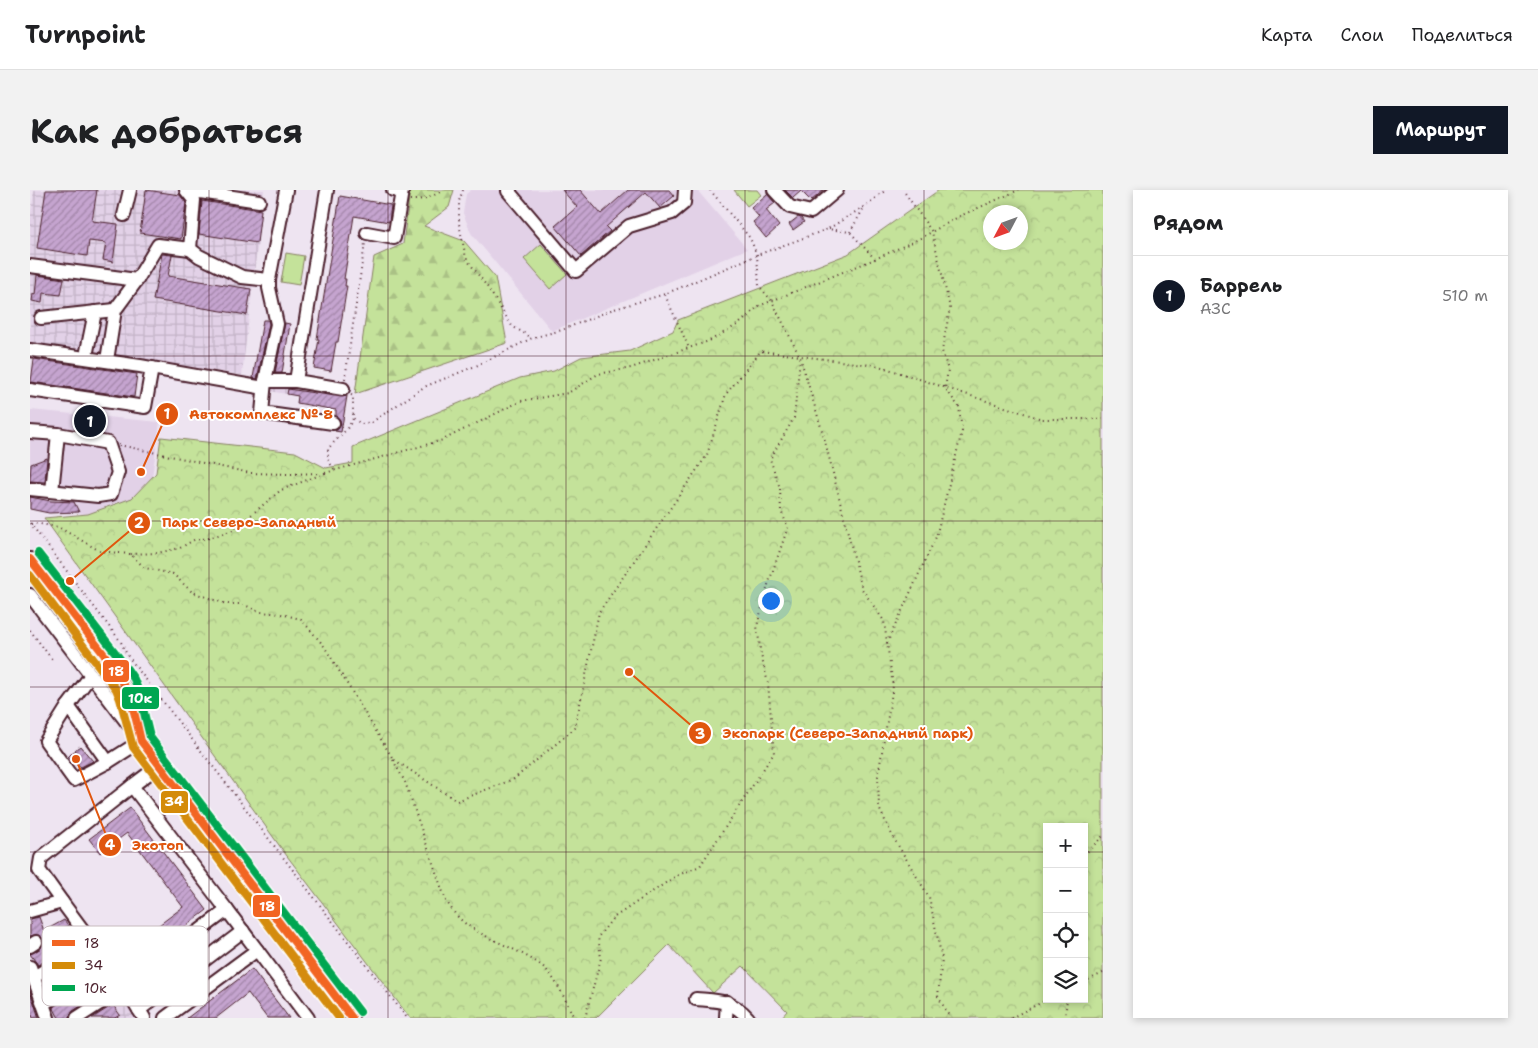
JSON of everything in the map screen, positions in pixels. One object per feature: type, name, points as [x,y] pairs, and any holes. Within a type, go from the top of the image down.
[{"type":"street","points":[[124,216],[130,190]]},
{"type":"street","points":[[186,190],[259,201]]},
{"type":"street","points":[[186,190],[194,200],[190,249]]},
{"type":"street","points":[[286,190],[269,280],[277,324],[265,385],[262,413],[333,423]]},
{"type":"street","points":[[296,382],[327,190]]},
{"type":"street","points":[[510,190],[508,191],[576,271],[629,226],[672,213],[684,203],[685,190]]},
{"type":"street","points":[[774,190],[790,207],[811,212],[837,190]]},
{"type":"street","points":[[366,233],[394,238],[396,194]]},
{"type":"street","points":[[108,354],[115,310],[138,280],[158,245],[190,249],[199,256],[242,277],[269,280]]},
{"type":"street","points":[[30,266],[138,280]]},
{"type":"street","points":[[41,318],[115,310]]},
{"type":"street","points":[[87,351],[94,312]]},
{"type":"street","points":[[30,350],[265,385],[296,382],[343,389]]},
{"type":"street","points":[[30,390],[145,407],[152,368]]},
{"type":"street","points":[[30,432],[58,434],[108,443],[118,472],[111,494],[98,496],[30,489]]},
{"type":"street","points":[[52,491],[58,434]]},
{"type":"street","points":[[30,559],[125,684],[130,696],[141,741]]},
{"type":"street","points":[[30,594],[352,1018]]},
{"type":"street","points":[[91,675],[68,706],[46,741],[74,780],[108,762],[141,741]]},
{"type":"street","points":[[68,706],[108,762]]},
{"type":"street","points":[[80,926],[39,870],[41,858],[160,765]]},
{"type":"street","points":[[132,786],[308,1018]]},
{"type":"street","points":[[30,911],[62,902]]},
{"type":"street","points":[[206,926],[227,910]]},
{"type":"street","points":[[71,920],[75,926]]},
{"type":"street","points":[[208,960],[243,931]]},
{"type":"street","points":[[208,986],[257,950]]},
{"type":"street","points":[[32,972],[42,1001]]},
{"type":"street","points":[[696,999],[726,1002],[740,1009],[748,1018]]},
{"type":"street","points":[[725,1018],[726,1002]]},
{"type":"street","points":[[44,1006],[48,1018]]},
{"type":"street","points":[[77,1018],[96,1006]]},
{"type":"street","points":[[142,1014],[152,1006]]},
{"type":"street","points":[[165,1018],[181,1006]]},
{"type":"path","points":[[396,194],[416,200],[438,194],[442,190]]},
{"type":"path","points":[[463,190],[459,201],[458,224],[466,258],[512,326],[532,338]]},
{"type":"path","points":[[710,190],[750,238],[757,255],[759,286],[772,301],[800,357],[824,437],[862,589],[884,621],[893,686],[878,776],[880,808],[893,837],[930,897],[942,959],[938,996],[950,1018]]},
{"type":"path","points":[[353,418],[361,424],[372,422],[424,387],[478,365],[532,338],[562,330],[611,310],[665,294],[757,255],[828,229],[865,206],[886,190]]},
{"type":"path","points":[[887,643],[936,537],[962,431],[959,407],[945,388],[948,370],[942,351],[950,308],[932,232],[903,190]]},
{"type":"path","points":[[30,524],[58,527],[100,551],[130,554],[157,553],[180,548],[194,540],[208,538],[233,530],[281,490],[324,473],[443,440],[521,401],[568,393],[598,374],[631,368],[709,341],[739,324],[759,306],[875,259],[932,232],[960,216],[1019,190]]},
{"type":"path","points":[[850,232],[865,206]]},
{"type":"path","points":[[828,229],[850,232],[875,259]]},
{"type":"path","points":[[335,470],[328,460],[328,450],[339,436],[348,429],[353,418],[353,396],[343,389],[366,233]]},
{"type":"path","points":[[665,294],[689,348]]},
{"type":"path","points":[[393,759],[457,801],[514,779],[575,728],[599,612],[707,455],[726,394],[761,352],[879,366],[1042,419],[1103,419]]},
{"type":"path","points":[[585,1018],[601,958],[598,937],[613,918],[676,876],[700,866],[774,753],[768,683],[761,655],[757,626],[788,527],[781,511],[780,488],[770,459],[794,418],[800,357]]},
{"type":"path","points":[[108,443],[250,473],[324,473]]},
{"type":"path","points":[[30,524],[121,642],[126,655],[407,1018]]},
{"type":"path","points":[[130,554],[145,568],[173,574],[192,592],[226,604],[242,604],[260,612],[281,614],[301,619],[324,646],[405,782],[446,901],[458,917],[479,932],[517,949],[543,967],[562,993],[574,1018]]},
{"type":"path","points":[[30,630],[54,662]]},
{"type":"path","points":[[1088,851],[1103,836]]},
{"type":"path","points":[[1088,980],[1103,973]]},
{"type":"path","points":[[1011,1018],[1043,1002]]},
{"type":"path","points":[[1065,1018],[1067,1003]]},
{"type":"shaded area","points":[[34,190],[264,190],[242,375],[30,343],[30,220]]},
{"type":"shaded area","points":[[471,190],[697,190],[747,249],[552,331],[471,233],[463,213],[466,194]]},
{"type":"shaded area","points":[[263,320],[290,324],[281,378],[348,389],[345,404],[269,391],[252,383]]},
{"type":"shaded area","points":[[30,410],[160,422],[145,525],[30,504]]},
{"type":"shaded area","points":[[38,915],[43,926],[42,1006],[132,1006],[139,1018],[33,1018],[32,1015],[30,1016],[30,918]]},
{"type":"shaded area","points":[[77,915],[84,926],[54,926]]},
{"type":"green space","points":[[410,190],[454,190],[449,207],[424,226],[464,241],[495,277],[507,343],[355,394],[374,257],[403,244]]},
{"type":"green space","points":[[734,190],[757,190],[761,195],[747,206]]},
{"type":"green space","points":[[939,190],[1103,190],[1103,1018],[781,1018],[787,1011],[743,966],[713,993],[669,945],[596,1018],[410,1018],[284,852],[44,518],[88,514],[132,498],[156,473],[161,437],[295,452],[326,468],[353,463],[353,447],[520,378],[554,371],[581,357],[630,351],[673,331],[678,320],[848,254]]},
{"type":"green space","points":[[541,244],[567,274],[550,289],[524,259]]},
{"type":"green space","points":[[286,253],[304,256],[299,285],[281,282]]},
{"type":"building","points":[[46,190],[97,190],[92,221],[118,224],[113,262],[103,260],[106,243],[89,241],[87,256],[37,248]]},
{"type":"building","points":[[146,190],[180,195],[186,203],[181,239],[140,233]]},
{"type":"building","points":[[562,190],[580,190],[601,214],[628,190],[669,190],[674,196],[660,208],[646,192],[606,227],[610,231],[581,256],[555,226],[577,207]]},
{"type":"building","points":[[785,190],[824,190],[811,201],[801,191],[793,198]]},
{"type":"building","points":[[767,194],[775,203],[766,210],[779,226],[766,238],[753,222],[759,217],[751,208]]},
{"type":"building","points":[[340,196],[391,205],[389,222],[354,216],[344,279],[346,279],[345,286],[347,286],[338,342],[336,342],[331,371],[314,368]]},
{"type":"building","points":[[202,201],[261,210],[257,243],[199,234]]},
{"type":"building","points":[[798,217],[804,222],[793,230],[789,224]]},
{"type":"building","points":[[162,254],[172,255],[168,276],[251,289],[247,315],[153,300]]},
{"type":"building","points":[[37,275],[64,279],[61,295],[43,293],[42,303],[32,301],[33,294],[35,295]]},
{"type":"building","points":[[263,320],[268,320],[269,324],[257,379],[253,378]]},
{"type":"building","points":[[285,323],[290,324],[282,373],[275,373]]},
{"type":"building","points":[[34,359],[137,374],[134,397],[31,382]]},
{"type":"building","points":[[288,389],[342,397],[347,396],[341,432],[335,431],[341,424],[336,416],[336,410],[297,403],[298,396],[287,394]]},
{"type":"building","points":[[47,458],[45,482],[30,481],[31,464]]},
{"type":"building","points":[[30,497],[51,501],[74,502],[79,512],[49,513],[30,509]]},
{"type":"building","points":[[80,746],[93,761],[81,767],[68,757],[74,751],[80,756],[75,750]]},
{"type":"building","points":[[130,808],[207,910],[186,926],[158,926],[183,907],[127,833],[100,853],[89,839]]},
{"type":"building","points":[[39,917],[42,926],[42,939],[39,935],[30,936],[30,919]]},
{"type":"building","points":[[64,920],[69,926],[53,926]]},
{"type":"building","points":[[42,946],[42,963],[38,965],[30,954]]},
{"type":"building","points":[[252,969],[289,1018],[267,1018],[248,993],[216,1018],[187,1018],[203,1006],[208,1006],[208,1002]]},
{"type":"building","points":[[30,991],[39,1018],[30,1016]]},
{"type":"building","points":[[81,1006],[73,1011],[69,1018],[59,1018],[53,1007]]},
{"type":"building","points":[[111,1006],[114,1006],[120,1015],[115,1018],[92,1018]]},
{"type":"transit line","name":"10к","points":[[38,553],[134,679],[150,737],[360,1012]]},
{"type":"transit line","name":"18","points":[[30,559],[113,666],[131,702],[141,741],[352,1018]]},
{"type":"transit line","name":"34","points":[[30,575],[116,689],[133,747],[339,1018]]},
{"type":"place","name":"Баррель","points":[[90,421]]},
{"type":"place","name":"Автокомплекс № 8","points":[[141,472]]},
{"type":"place","name":"Парк Северо-Западный","points":[[70,581]]},
{"type":"place","name":"Экопарк (Северо-Западный парк)","points":[[629,672]]},
{"type":"place","name":"Экотоп","points":[[76,759]]}]
